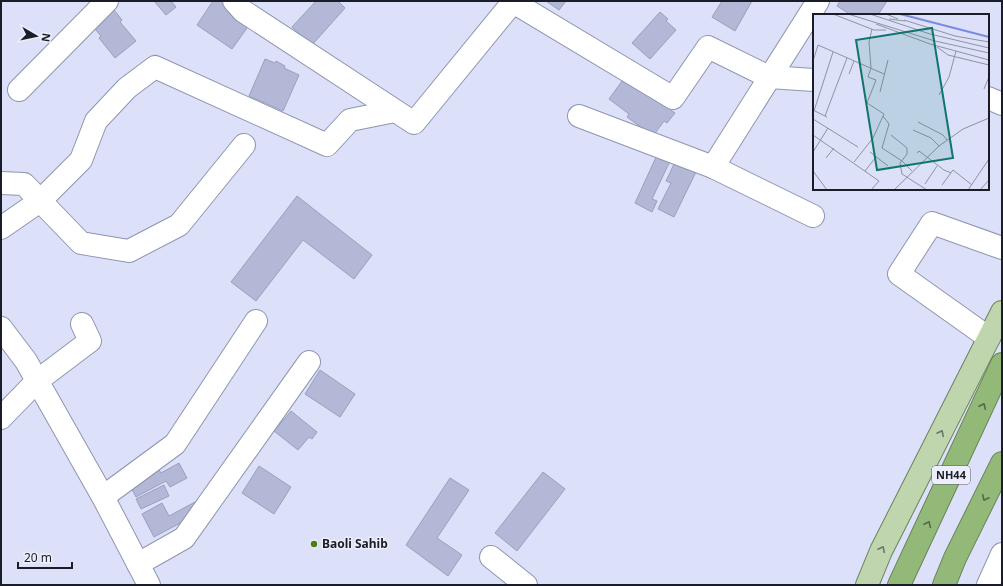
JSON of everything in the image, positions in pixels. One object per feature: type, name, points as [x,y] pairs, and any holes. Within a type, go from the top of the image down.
[{"type":"highway","name":"NH44","points":[[900,585],[1002,364]]},
{"type":"highway","points":[[944,585],[955,558],[1002,463]]},
{"type":"main road","points":[[866,585],[881,551],[1002,312]]},
{"type":"street","points":[[234,1],[243,11],[414,123],[513,2],[673,98],[708,47],[770,77],[813,80]]},
{"type":"street","points":[[713,167],[818,1]]},
{"type":"street","points":[[19,90],[96,5]]},
{"type":"street","points":[[1,228],[40,201],[81,160],[96,121],[127,88],[155,67],[327,145],[350,120],[395,111]]},
{"type":"street","points":[[989,98],[1002,104]]},
{"type":"street","points":[[579,116],[713,167],[813,216]]},
{"type":"street","points":[[1,183],[24,184],[81,243],[129,251],[179,225],[244,145]]},
{"type":"street","points":[[989,338],[899,274],[932,223],[1002,248]]},
{"type":"street","points":[[103,497],[175,444],[256,321]]},
{"type":"street","points":[[1,418],[37,381],[90,341],[82,324]]},
{"type":"street","points":[[1,328],[26,361],[103,497],[149,585]]},
{"type":"street","points":[[138,564],[184,538],[309,362]]},
{"type":"street","points":[[988,585],[1002,554]]},
{"type":"street","points":[[491,557],[526,585]]},
{"type":"building","points":[[154,1],[171,1],[176,7],[166,15]]},
{"type":"building","points":[[213,1],[222,1],[252,21],[232,49],[197,25]]},
{"type":"building","points":[[316,1],[338,1],[345,8],[312,45],[292,27]]},
{"type":"building","points":[[546,1],[566,1],[559,10]]},
{"type":"building","points":[[722,1],[752,1],[735,31],[712,17]]},
{"type":"building","points":[[840,1],[887,1],[879,14],[849,14],[837,6]]},
{"type":"building","points":[[110,5],[122,20],[120,22],[136,41],[115,58],[99,38],[101,36],[90,23]]},
{"type":"building","points":[[660,12],[668,19],[666,21],[676,30],[650,59],[632,43]]},
{"type":"building","points":[[265,59],[275,63],[276,61],[285,66],[284,68],[299,75],[283,111],[249,96]]},
{"type":"building","points":[[625,77],[675,113],[667,123],[664,121],[653,136],[627,117],[629,114],[609,99]]},
{"type":"building","points":[[657,155],[670,161],[652,199],[657,201],[652,212],[635,203]]},
{"type":"building","points":[[675,162],[696,172],[674,217],[658,209],[671,183],[666,181]]},
{"type":"building","points":[[297,196],[372,255],[354,279],[303,240],[256,301],[231,282]]},
{"type":"building","points":[[320,370],[355,394],[340,417],[305,394]]},
{"type":"building","points":[[291,411],[317,432],[312,439],[309,437],[298,450],[274,431]]},
{"type":"building","points":[[179,463],[187,478],[170,487],[166,481],[136,497],[129,484],[158,468],[161,473]]},
{"type":"building","points":[[259,466],[291,487],[274,514],[242,493]]},
{"type":"building","points":[[543,472],[565,489],[517,551],[495,533]]},
{"type":"building","points":[[450,478],[469,490],[437,538],[462,555],[448,576],[406,545]]},
{"type":"building","points":[[164,485],[169,496],[141,509],[136,499]]},
{"type":"building","points":[[195,502],[201,512],[154,537],[142,514],[162,503],[169,516]]},
{"type":"place","name":"Baoli Sahib","points":[[314,544]]}]
